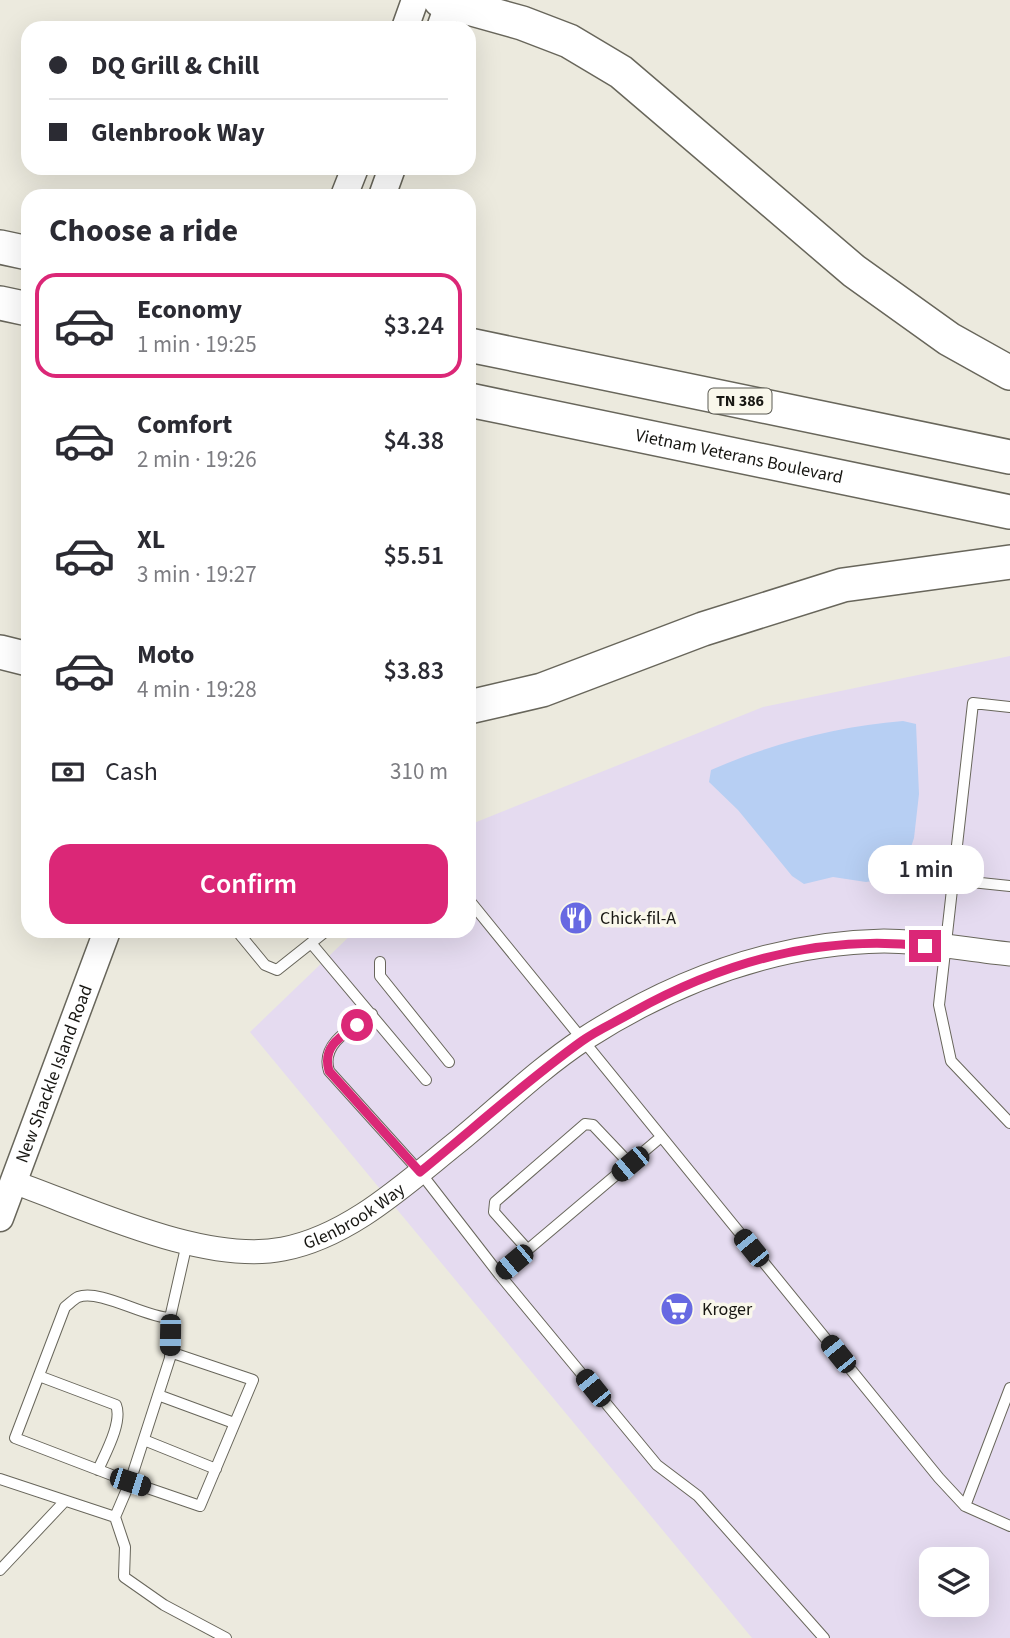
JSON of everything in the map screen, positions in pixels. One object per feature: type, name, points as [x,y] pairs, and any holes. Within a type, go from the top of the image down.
[{"type":"highway","points":[[445,8],[512,12],[621,72],[854,271],[949,340],[1010,373]]},
{"type":"highway","points":[[0,247],[21,252]]},
{"type":"highway","points":[[0,303],[21,308]]},
{"type":"highway","name":"TN 386","points":[[476,346],[1010,457]]},
{"type":"highway","name":"Vietnam Veterans Boulevard","points":[[476,401],[1010,512]]},
{"type":"highway","points":[[476,705],[542,690],[703,629],[843,585],[1010,562]]},
{"type":"highway","points":[[0,652],[21,657]]},
{"type":"main road","points":[[408,21],[415,0]]},
{"type":"main road","name":"New Shackle Island Road","points":[[0,1218],[104,938]]},
{"type":"street","name":"Glenbrook Way","points":[[13,1182],[154,1234],[220,1250],[282,1250],[354,1221],[420,1172],[583,1040],[679,986],[739,963],[809,947],[886,941],[1010,954]]},
{"type":"lane","points":[[1010,707],[973,703],[939,1005],[951,1061],[1010,1123]]},
{"type":"lane","points":[[952,880],[1010,886]]},
{"type":"lane","points":[[476,909],[965,1506],[1010,1526]]},
{"type":"lane","points":[[243,938],[265,965],[277,970],[317,938]]},
{"type":"lane","points":[[311,943],[426,1080]]},
{"type":"lane","points":[[380,962],[380,976],[449,1062]]},
{"type":"lane","points":[[372,1014],[331,1045],[326,1060],[341,1088],[420,1172],[499,1274],[657,1465],[698,1496],[824,1638]]},
{"type":"lane","points":[[528,1250],[494,1212],[495,1202],[584,1124],[593,1125],[630,1164]]},
{"type":"lane","points":[[499,1274],[661,1137]]},
{"type":"lane","points":[[187,1242],[170,1318],[170,1352],[144,1440],[115,1517],[125,1547],[124,1577],[164,1605],[226,1638]]},
{"type":"lane","points":[[170,1318],[152,1317],[96,1296],[78,1297],[65,1307],[15,1438],[200,1506],[253,1380],[170,1352]]},
{"type":"lane","points":[[39,1376],[116,1405],[119,1412],[116,1424],[98,1470]]},
{"type":"lane","points":[[965,1506],[1010,1388]]},
{"type":"lane","points":[[158,1395],[234,1423]]},
{"type":"lane","points":[[144,1440],[216,1469]]},
{"type":"lane","points":[[0,1479],[64,1503],[115,1517]]},
{"type":"lane","points":[[0,1570],[64,1503]]},
{"type":"shaded area","points":[[1010,656],[1010,1638],[752,1638],[250,1032],[348,938],[476,938],[476,822],[763,707]]},
{"type":"water","points":[[903,721],[916,724],[919,794],[914,838],[905,865],[890,878],[866,882],[833,877],[804,884],[792,876],[738,810],[709,782],[711,770],[781,744],[854,727]]},
{"type":"place","name":"Chick-fil-A","points":[[576,918]]},
{"type":"place","name":"Kroger","points":[[677,1309]]},
{"type":"route","points":[[357,1025],[331,1045],[326,1060],[329,1071],[341,1088],[420,1172],[583,1040],[679,986],[739,963],[809,947],[886,941],[925,946]]}]
